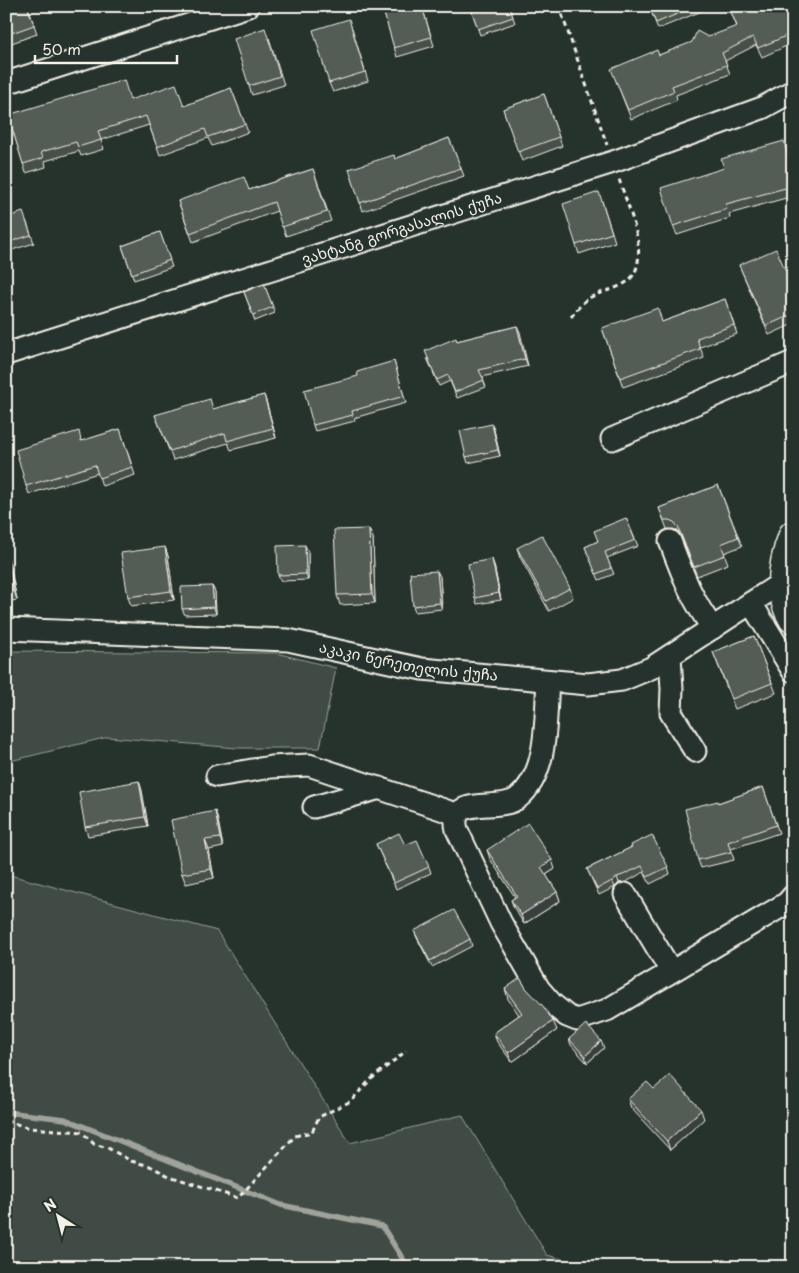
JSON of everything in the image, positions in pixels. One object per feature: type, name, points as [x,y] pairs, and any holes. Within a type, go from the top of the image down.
[{"type":"main road","points":[[793,535],[785,556],[783,582],[784,595],[793,619]]},
{"type":"street","points":[[6,83],[248,6]]},
{"type":"street","name":"ვახტანგ გორგასალის ქუჩა","points":[[6,354],[613,162],[762,108],[793,91]]},
{"type":"street","points":[[612,439],[793,362]]},
{"type":"street","points":[[670,541],[688,588],[699,610],[713,628]]},
{"type":"street","name":"აკაკი წერეთელის ქუჩა","points":[[6,630],[288,640],[422,669],[588,684],[622,680],[651,668],[783,582]]},
{"type":"street","points":[[751,603],[793,671]]},
{"type":"street","points":[[670,656],[672,689],[670,713],[695,751]]},
{"type":"street","points":[[548,681],[543,751],[530,786],[516,800],[462,808],[456,814],[455,821],[457,830],[502,922],[539,989],[552,1004],[567,1016],[577,1020],[607,1010],[787,903],[793,896]]},
{"type":"street","points":[[217,776],[271,767],[309,765],[456,814]]},
{"type":"street","points":[[314,806],[380,788]]},
{"type":"street","points":[[625,894],[672,971]]},
{"type":"path","points":[[559,6],[613,162],[640,254],[637,270],[628,281],[586,300],[571,317]]},
{"type":"path","points":[[6,1122],[30,1128],[82,1132],[94,1144],[108,1148],[131,1161],[150,1166],[169,1176],[238,1198],[295,1136],[312,1132],[319,1117],[351,1101],[370,1080],[406,1051]]},
{"type":"shaded area","points":[[6,651],[276,653],[336,668],[320,748],[237,748],[108,737],[6,762]]},
{"type":"shaded area","points":[[6,874],[217,931],[350,1143],[462,1115],[547,1255],[591,1267],[6,1267]]},
{"type":"building","points":[[6,6],[27,6],[34,25],[6,35]]},
{"type":"building","points":[[382,6],[422,6],[431,37],[394,48]]},
{"type":"building","points":[[470,6],[509,6],[513,17],[478,29]]},
{"type":"building","points":[[649,6],[696,6],[656,23]]},
{"type":"building","points":[[744,6],[793,6],[793,33],[758,48],[753,37],[722,53],[727,65],[672,86],[674,91],[628,110],[611,69],[657,50],[659,55],[692,42],[697,31],[708,37],[737,26],[731,12]]},
{"type":"building","points":[[349,19],[365,72],[329,83],[313,30]]},
{"type":"building","points":[[265,28],[280,76],[249,86],[234,39]]},
{"type":"building","points":[[124,80],[130,100],[176,84],[184,106],[231,88],[245,124],[208,137],[205,129],[157,147],[146,116],[98,131],[101,140],[78,147],[76,142],[41,152],[43,158],[23,164],[8,115]]},
{"type":"building","points":[[544,94],[559,137],[518,152],[503,109]]},
{"type":"building","points":[[449,138],[461,168],[360,203],[349,169],[394,155],[395,159]]},
{"type":"building","points":[[784,141],[789,162],[793,162],[793,186],[726,204],[727,209],[673,226],[661,188],[724,168],[721,159]]},
{"type":"building","points":[[313,169],[327,212],[282,227],[274,202],[190,233],[178,201],[244,177],[249,190]]},
{"type":"building","points":[[599,192],[612,233],[576,245],[563,204]]},
{"type":"building","points":[[6,205],[11,216],[23,212],[31,235],[6,243]]},
{"type":"building","points":[[160,232],[170,260],[132,274],[122,246]]},
{"type":"building","points":[[776,249],[793,287],[793,314],[766,326],[739,265]]},
{"type":"building","points":[[264,284],[273,307],[253,315],[244,292]]},
{"type":"building","points":[[725,299],[734,325],[697,338],[700,349],[620,378],[602,328],[658,308],[662,322]]},
{"type":"building","points":[[517,326],[525,359],[479,370],[484,380],[455,392],[448,375],[437,380],[425,351],[456,338],[457,341]]},
{"type":"building","points":[[394,361],[404,396],[352,411],[353,415],[313,425],[304,390],[358,376],[357,372]]},
{"type":"building","points":[[264,395],[273,428],[227,441],[225,433],[170,451],[155,415],[210,399],[213,409]]},
{"type":"building","points":[[492,424],[498,450],[466,457],[460,431]]},
{"type":"building","points":[[120,429],[132,467],[99,478],[95,465],[26,486],[16,450],[79,431],[81,441]]},
{"type":"building","points":[[718,485],[738,537],[721,544],[725,555],[694,567],[678,527],[674,522],[664,520],[659,508]]},
{"type":"building","points":[[626,518],[635,540],[605,552],[611,568],[596,574],[585,547],[598,541],[594,531]]},
{"type":"building","points":[[369,529],[372,594],[337,595],[334,530]]},
{"type":"building","points":[[542,535],[570,588],[546,601],[517,548]]},
{"type":"building","points":[[305,545],[306,574],[278,575],[277,546]]},
{"type":"building","points":[[165,547],[171,591],[128,597],[121,553]]},
{"type":"building","points":[[6,556],[14,591],[6,593]]},
{"type":"building","points":[[492,559],[499,593],[475,598],[468,564]]},
{"type":"building","points":[[437,571],[440,603],[413,606],[410,573]]},
{"type":"building","points":[[212,586],[214,607],[182,609],[181,587]]},
{"type":"building","points":[[754,636],[772,683],[732,699],[713,652]]},
{"type":"building","points":[[139,781],[145,817],[85,827],[79,792]]},
{"type":"building","points":[[763,787],[776,825],[728,842],[731,852],[698,860],[685,809],[718,801],[718,803]]},
{"type":"building","points":[[215,811],[220,838],[205,840],[211,869],[182,874],[171,820]]},
{"type":"building","points":[[528,823],[552,860],[541,867],[557,892],[521,915],[511,900],[517,896],[487,850]]},
{"type":"building","points":[[399,833],[405,845],[417,840],[429,867],[394,883],[376,844]]},
{"type":"building","points":[[652,835],[668,867],[647,877],[642,866],[617,877],[597,889],[587,869]]},
{"type":"building","points":[[454,910],[470,939],[430,961],[414,931]]},
{"type":"building","points":[[520,978],[553,1021],[508,1053],[494,1033],[522,1013],[505,989]]},
{"type":"building","points":[[586,1024],[601,1041],[585,1056],[569,1039]]},
{"type":"building","points":[[670,1075],[701,1110],[667,1141],[628,1099],[647,1082],[654,1089]]},
{"type":"waterway","points":[[6,1112],[65,1119],[281,1205],[382,1226],[406,1264],[406,1267]]}]
